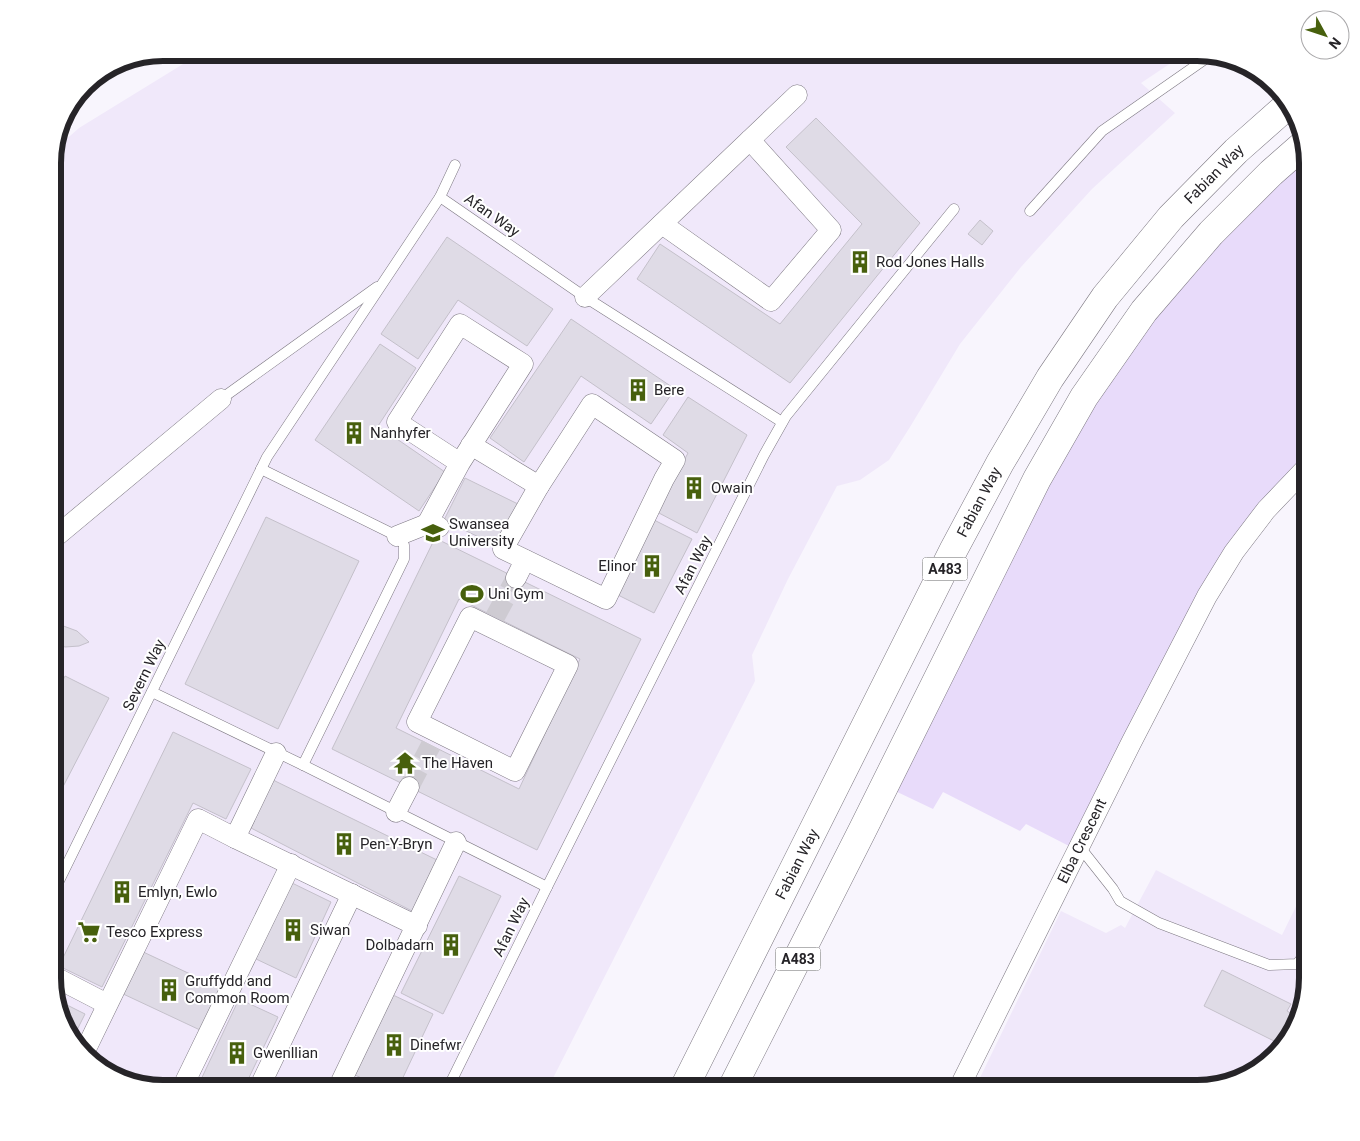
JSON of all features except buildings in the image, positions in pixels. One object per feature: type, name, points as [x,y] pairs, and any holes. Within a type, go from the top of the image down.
[{"type":"highway","name":"Fabian Way","points":[[688,1080],[954,549],[1000,463],[1050,378],[1105,297],[1171,217],[1236,151],[1283,109]]},
{"type":"highway","name":"A483","points":[[736,1080],[1037,479],[1084,397],[1144,311],[1205,240],[1298,150]]},
{"type":"street","points":[[585,297],[797,95]]},
{"type":"street","points":[[662,224],[771,301],[831,230],[750,140]]},
{"type":"street","points":[[397,536],[434,526],[460,462],[523,364],[460,324],[397,422],[460,462]]},
{"type":"street","points":[[61,533],[222,399]]},
{"type":"street","points":[[592,404],[675,460],[606,599],[525,560],[503,549],[539,486],[592,404]]},
{"type":"street","points":[[471,445],[539,486]]},
{"type":"street","name":"Elba Crescent","points":[[963,1080],[1079,846],[1207,596],[1234,552],[1266,510],[1299,476]]},
{"type":"street","points":[[516,578],[525,560]]},
{"type":"street","points":[[470,617],[568,666],[515,771],[434,738],[417,722],[470,617]]},
{"type":"street","points":[[235,838],[276,753]]},
{"type":"street","points":[[396,812],[409,787]]},
{"type":"street","points":[[88,1046],[198,819],[416,926]]},
{"type":"street","points":[[342,1080],[456,842]]},
{"type":"street","points":[[186,1080],[291,864]]},
{"type":"street","points":[[263,1080],[352,894]]},
{"type":"street","points":[[61,980],[107,1004]]},
{"type":"lane","points":[[1030,211],[1102,131],[1202,61]]},
{"type":"lane","name":"Severn Way","points":[[61,877],[267,457],[440,197],[455,165]]},
{"type":"lane","name":"Afan Way","points":[[440,197],[585,297],[782,422],[452,1080]]},
{"type":"lane","points":[[782,422],[954,209]]},
{"type":"lane","points":[[222,399],[384,282]]},
{"type":"lane","points":[[261,470],[397,536],[404,545],[404,559],[302,765]]},
{"type":"lane","points":[[152,692],[547,888]]},
{"type":"lane","points":[[1079,846],[1113,889],[1120,901],[1159,923],[1269,965],[1297,964],[1299,962]]},
{"type":"shaded area","name":"Swansea University","points":[[188,61],[1174,61],[1141,83],[1175,113],[1092,189],[1021,267],[960,344],[889,460],[860,480],[837,486],[788,579],[752,655],[755,681],[552,1080],[150,1079],[130,1074],[101,1059],[82,1040],[72,1023],[61,985],[61,156],[64,141],[79,128]]},
{"type":"shaded area","points":[[1299,159],[1299,470],[1203,589],[1132,719],[1069,846],[1026,824],[1020,831],[943,792],[933,809],[891,789],[1043,485],[1148,319]]},
{"type":"shaded area","points":[[1156,870],[1282,935],[1299,900],[1299,985],[1293,1011],[1278,1040],[1253,1063],[1230,1074],[1210,1079],[979,1080],[1061,911],[1106,933],[1121,925],[1125,928]]},
{"type":"tunnel","points":[[495,617],[516,578]]},
{"type":"tunnel","points":[[409,787],[431,745]]},
{"type":"place","name":"Rod Jones Halls","points":[[860,262]]},
{"type":"place","name":"Bere","points":[[638,390]]},
{"type":"place","name":"Nanhyfer","points":[[354,433]]},
{"type":"place","name":"Owain","points":[[694,488]]},
{"type":"place","name":"Swansea University","points":[[433,533]]},
{"type":"place","name":"Elinor","points":[[652,566]]},
{"type":"place","name":"Uni Gym","points":[[472,594]]},
{"type":"place","name":"The Haven","points":[[405,763]]},
{"type":"place","name":"Pen-Y-Bryn","points":[[344,844]]},
{"type":"place","name":"Emlyn, Ewlo","points":[[122,892]]},
{"type":"place","name":"Siwan","points":[[293,930]]},
{"type":"place","name":"Tesco Express","points":[[89,932]]},
{"type":"place","name":"Dolbadarn","points":[[451,945]]},
{"type":"place","name":"Gruffydd and Common Room","points":[[169,990]]},
{"type":"place","name":"Dinefwr","points":[[394,1045]]},
{"type":"place","name":"Gwenllian","points":[[237,1053]]}]
